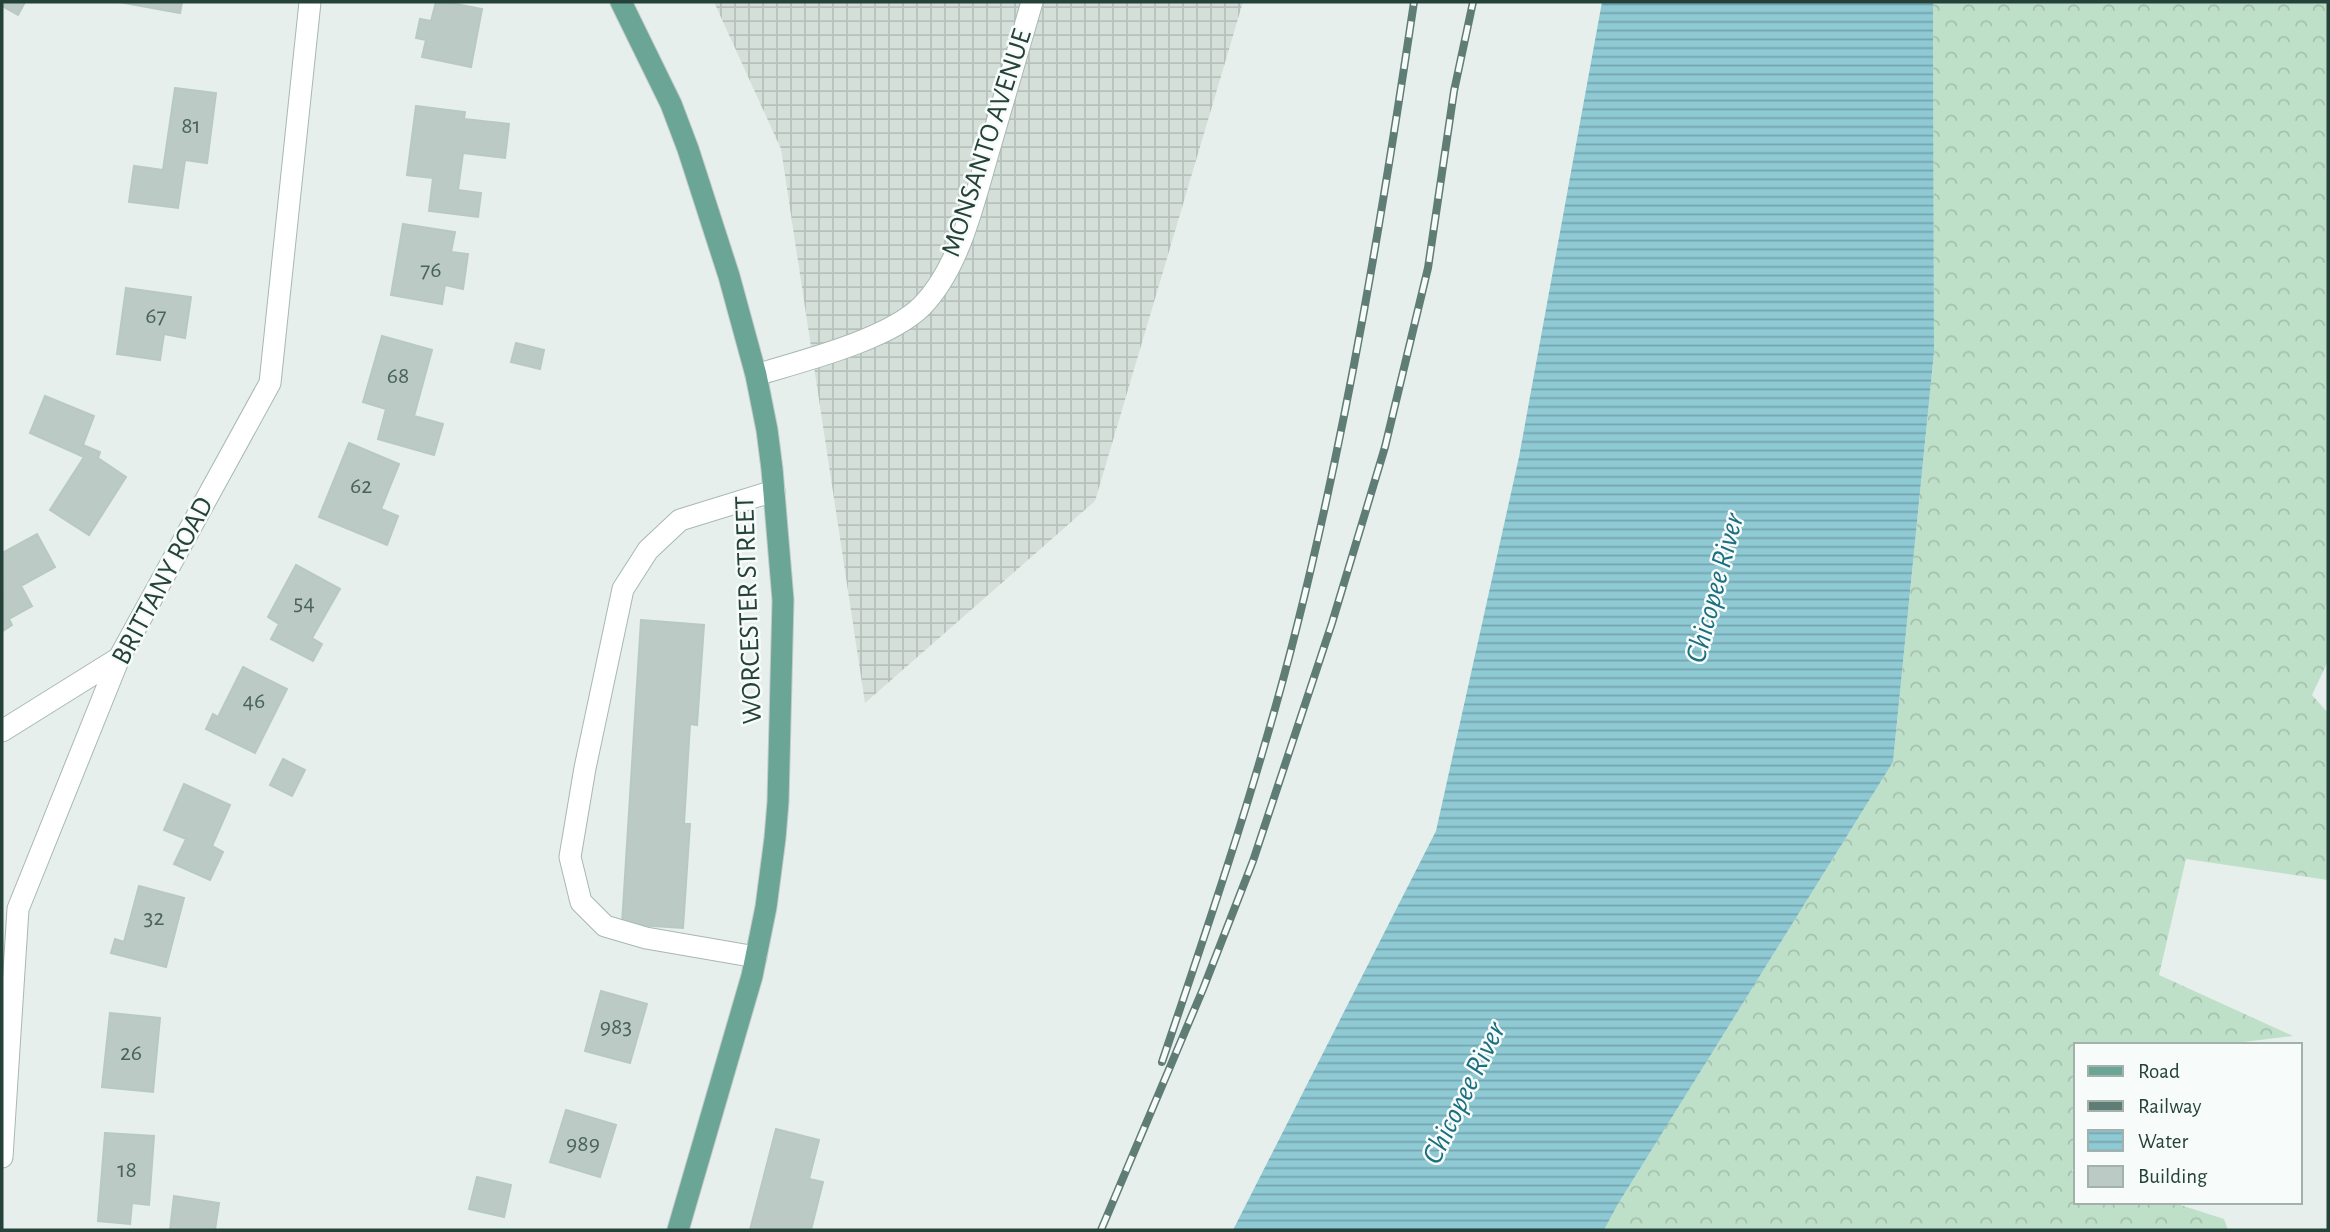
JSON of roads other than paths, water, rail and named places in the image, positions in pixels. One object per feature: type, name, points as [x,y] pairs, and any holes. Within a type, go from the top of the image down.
[{"type":"main road","name":"WORCESTER STREET","points":[[621,2],[671,104],[688,149],[729,276],[756,375],[767,430],[783,600],[780,767],[771,872],[756,957],[678,1230]]},
{"type":"street","name":"BRITTANY ROAD","points":[[2,1157],[8,958],[18,909],[119,658],[271,383],[310,2]]},
{"type":"street","name":"MONSANTO AVENUE","points":[[756,375],[829,353],[880,332],[921,306],[938,285],[964,233],[1032,2]]},
{"type":"street","points":[[756,957],[646,938],[605,926],[580,902],[570,857],[585,768],[622,589],[648,550],[680,520],[774,491]]},
{"type":"street","points":[[2,730],[119,658]]},
{"type":"water","name":"Chicopee River","points":[[1602,2],[1933,2],[1934,352],[1893,762],[1604,1230],[1233,1230],[1436,831],[1519,457]]},
{"type":"railway","points":[[1162,1062],[1252,788],[1298,622],[1364,314],[1414,2]]},
{"type":"railway","points":[[1101,1230],[1203,989],[1253,861],[1332,623],[1385,447],[1428,268],[1454,91],[1473,2]]}]
